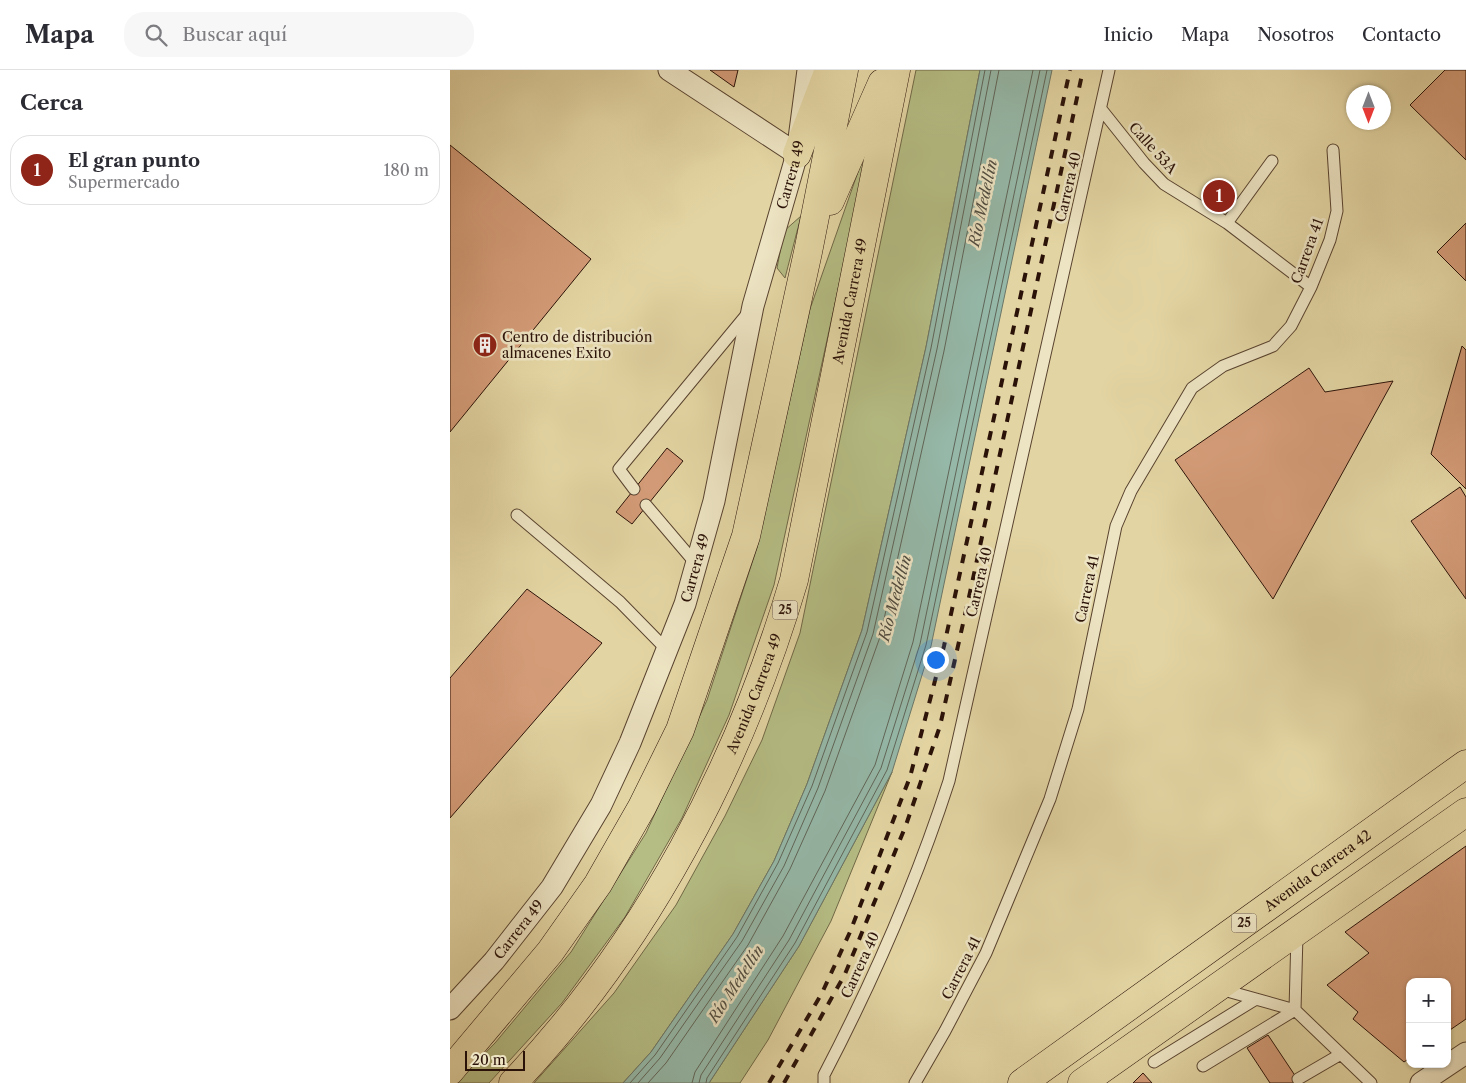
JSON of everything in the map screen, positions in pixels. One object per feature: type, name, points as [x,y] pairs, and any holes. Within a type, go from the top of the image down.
[{"type":"highway","points":[[797,154],[828,70]]},
{"type":"highway","points":[[450,1071],[550,952],[598,884],[642,807],[680,730],[746,536],[808,252],[844,70]]},
{"type":"highway","points":[[808,252],[888,70]]},
{"type":"highway","name":"Avenida Carrera 49","points":[[513,1083],[581,1005],[629,939],[675,866],[735,743],[780,629],[794,580],[812,494],[896,70]]},
{"type":"highway","name":"Avenida Carrera 42","points":[[1022,1083],[1466,764]]},
{"type":"highway","points":[[1082,1083],[1463,816]]},
{"type":"street","points":[[669,70],[797,154]]},
{"type":"street","name":"Carrera 49","points":[[450,1009],[494,961],[552,887],[562,871],[605,796],[630,743],[667,650],[697,566],[714,501],[754,306],[797,154],[808,70]]},
{"type":"street","points":[[1421,1083],[1466,1053]]},
{"type":"lane","name":"Carrera 40","points":[[824,1083],[824,1075],[885,948],[926,852],[949,781],[1109,70]]},
{"type":"lane","name":"Calle 53A","points":[[1101,109],[1144,163],[1164,184],[1226,223],[1311,287]]},
{"type":"lane","name":"Carrera 41","points":[[914,1083],[945,1031],[986,952],[1050,799],[1078,710],[1116,526],[1131,491],[1192,388],[1223,366],[1273,346],[1291,326],[1311,287],[1330,240],[1337,211],[1333,150]]},
{"type":"lane","points":[[1226,223],[1272,161]]},
{"type":"lane","points":[[634,489],[619,469],[754,306]]},
{"type":"lane","points":[[646,505],[697,566]]},
{"type":"lane","points":[[518,515],[620,602],[667,650]]},
{"type":"lane","points":[[1295,1010],[1298,930]]},
{"type":"lane","points":[[1216,988],[1295,1010],[1370,1083]]},
{"type":"lane","points":[[1154,1062],[1256,999]]},
{"type":"lane","points":[[1203,1066],[1295,1010]]},
{"type":"lane","points":[[1298,1079],[1341,1054]]},
{"type":"green space","points":[[916,70],[980,70],[926,347],[862,630],[807,784],[774,861],[733,934],[651,1052],[623,1083],[534,1083],[614,993],[676,905],[725,816],[762,740],[800,633]]},
{"type":"green space","points":[[872,132],[774,585],[729,715],[682,818],[625,917],[562,1003],[489,1083],[456,1083],[495,1043],[571,952],[646,833],[707,700],[757,548],[810,309]]},
{"type":"green space","points":[[801,216],[785,278],[777,268],[784,231]]},
{"type":"green space","points":[[892,772],[831,921],[768,1040],[740,1083],[709,1083],[799,946]]},
{"type":"water","name":"Río Medellín","points":[[980,70],[1052,70],[931,646],[892,772],[799,946],[709,1083],[623,1083],[651,1052],[733,934],[774,861],[807,784],[862,630],[926,347]]},
{"type":"building","points":[[710,70],[738,70],[734,87]]},
{"type":"building","points":[[1445,70],[1466,70],[1466,160],[1410,105]]},
{"type":"building","name":"Centro de distribución almacenes Exito","points":[[450,145],[591,259],[450,432]]},
{"type":"building","points":[[1466,223],[1466,281],[1437,252]]},
{"type":"building","points":[[1462,346],[1466,350],[1466,489],[1431,454]]},
{"type":"building","points":[[1309,368],[1325,392],[1393,381],[1273,599],[1175,460]]},
{"type":"building","points":[[667,448],[683,461],[632,524],[616,512]]},
{"type":"building","points":[[1460,487],[1466,497],[1466,599],[1411,521]]},
{"type":"building","points":[[527,589],[602,643],[450,818],[450,678]]},
{"type":"building","points":[[1466,846],[1466,1019],[1451,1029],[1451,978],[1406,978],[1406,1061],[1404,1062],[1353,1019],[1358,1012],[1327,985],[1369,953],[1345,932]]},
{"type":"building","points":[[1268,1035],[1300,1083],[1270,1083],[1247,1048]]},
{"type":"building","points":[[1143,1073],[1152,1083],[1133,1083]]},
{"type":"railway","points":[[769,1083],[822,993],[850,932],[910,777],[944,646],[1070,70]]},
{"type":"railway","points":[[784,1083],[845,974],[906,825],[940,726],[1083,70]]},
{"type":"place","name":"El gran punto","points":[[1219,196]]},
{"type":"place","name":"Centro de distribución almacenes Exito","points":[[485,345]]}]
